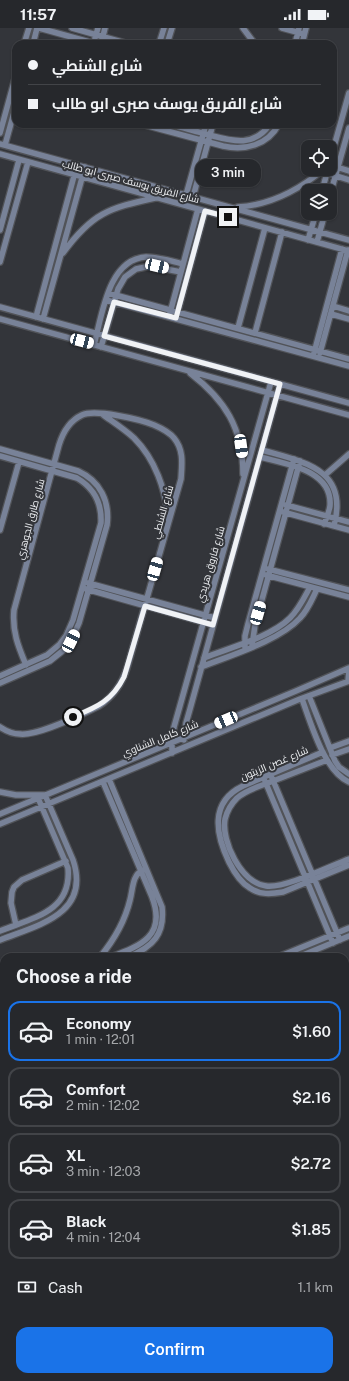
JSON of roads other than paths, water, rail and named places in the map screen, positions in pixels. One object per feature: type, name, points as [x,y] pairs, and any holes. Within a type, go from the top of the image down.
[{"type":"street","points":[[25,40],[29,28]]},
{"type":"street","points":[[34,40],[38,28],[81,40]]},
{"type":"street","points":[[72,28],[114,40]]},
{"type":"street","points":[[95,40],[98,28]]},
{"type":"street","points":[[102,40],[105,28]]},
{"type":"street","points":[[160,40],[164,28]]},
{"type":"street","points":[[168,40],[172,28]]},
{"type":"street","points":[[243,28],[252,40]]},
{"type":"street","points":[[282,28],[305,31]]},
{"type":"street","points":[[296,40],[299,30]]},
{"type":"street","points":[[0,133],[12,90]]},
{"type":"street","points":[[336,140],[349,93]]},
{"type":"street","points":[[3,144],[12,118]]},
{"type":"street","points":[[160,128],[230,148],[244,148],[257,144],[268,138],[277,128]]},
{"type":"street","points":[[185,128],[231,140],[243,141],[257,137],[267,128]]},
{"type":"street","points":[[186,195],[205,128]]},
{"type":"street","points":[[193,197],[212,128]]},
{"type":"street","points":[[337,170],[349,128]]},
{"type":"street","points":[[263,133],[268,138]]},
{"type":"street","points":[[243,141],[244,148]]},
{"type":"street","name":"شارع الفريق يوسف صبرى ابو طالب","points":[[3,144],[349,240]]},
{"type":"street","name":"شارع الفريق يوسف صبرى ابو طالب","points":[[0,154],[346,250]]},
{"type":"street","points":[[0,230],[19,160]]},
{"type":"street","points":[[0,262],[28,162]]},
{"type":"street","points":[[36,317],[77,165]]},
{"type":"street","points":[[43,319],[85,167]]},
{"type":"street","points":[[338,167],[349,171]]},
{"type":"street","points":[[233,208],[260,205],[285,196],[317,176]]},
{"type":"street","points":[[333,184],[335,176],[349,180]]},
{"type":"street","points":[[60,256],[81,230],[102,214],[125,204],[156,198]]},
{"type":"street","points":[[169,316],[198,209]]},
{"type":"street","points":[[176,315],[205,211]]},
{"type":"street","points":[[308,240],[314,220]]},
{"type":"street","points":[[317,242],[323,220]]},
{"type":"street","points":[[238,328],[265,228]]},
{"type":"street","points":[[255,333],[282,232]]},
{"type":"street","points":[[316,357],[346,250]]},
{"type":"street","points":[[318,350],[331,314],[346,250]]},
{"type":"street","points":[[94,345],[108,293],[119,271],[129,263],[138,259],[151,257],[183,264]]},
{"type":"street","points":[[101,347],[121,282],[130,272],[150,266],[181,272]]},
{"type":"street","points":[[108,293],[171,310],[176,315],[349,366]]},
{"type":"street","points":[[106,300],[169,316],[176,315],[238,328],[349,359]]},
{"type":"street","points":[[333,306],[349,311]]},
{"type":"street","points":[[0,307],[349,403]]},
{"type":"street","points":[[331,314],[349,319]]},
{"type":"street","points":[[0,319],[348,416]]},
{"type":"street","points":[[186,370],[214,394],[231,418],[237,431],[241,446],[243,460],[242,482]]},
{"type":"street","name":"شارع فاروق هريدي","points":[[172,753],[174,727],[271,382]]},
{"type":"street","name":"شارع فاروق هريدي","points":[[184,748],[186,723],[280,384]]},
{"type":"street","points":[[100,412],[134,438],[151,460],[163,490],[167,507],[168,524]]},
{"type":"street","name":"شارع طارق الجوهري","points":[[26,665],[15,638],[13,619],[14,610],[62,437],[70,423],[84,414],[100,412],[112,415]]},
{"type":"street","name":"شارع الشنطي","points":[[0,727],[12,733],[20,734],[29,734],[41,731],[91,710],[107,700],[117,690],[124,677],[180,479],[182,455],[179,446],[174,439],[161,428],[144,421],[112,415]]},
{"type":"street","points":[[0,449],[86,474],[96,483],[105,498],[108,510],[107,525],[76,632],[65,649],[58,656],[45,664],[0,683]]},
{"type":"street","points":[[262,450],[311,464],[325,475],[334,486],[337,496],[338,507],[334,526]]},
{"type":"street","points":[[325,475],[349,454]]},
{"type":"street","points":[[0,456],[77,478],[94,493],[100,507],[100,523],[70,629],[60,644],[47,655],[0,676]]},
{"type":"street","points":[[260,456],[315,474],[325,485],[329,494],[330,503],[324,524]]},
{"type":"street","points":[[245,649],[248,624],[294,459]]},
{"type":"street","points":[[252,646],[255,625],[300,461]]},
{"type":"street","points":[[0,530],[19,462]]},
{"type":"street","points":[[281,504],[349,522]]},
{"type":"street","points":[[279,511],[349,530]]},
{"type":"street","points":[[264,568],[349,590]]},
{"type":"street","points":[[262,574],[349,597]]},
{"type":"street","points":[[84,582],[215,618]]},
{"type":"street","points":[[204,658],[278,628],[290,618],[299,607],[310,587]]},
{"type":"street","points":[[82,588],[213,625]]},
{"type":"street","points":[[201,667],[274,637],[296,622],[305,612],[317,589]]},
{"type":"street","points":[[348,681],[349,669]]},
{"type":"street","name":"شارع كامل الشناوي","points":[[0,814],[349,669]]},
{"type":"street","name":"شارع كامل الشناوي","points":[[0,824],[348,681]]},
{"type":"street","points":[[309,696],[332,755],[339,767],[349,774]]},
{"type":"street","points":[[302,699],[326,760],[337,775],[349,782]]},
{"type":"street","points":[[330,748],[349,741]]},
{"type":"street","points":[[332,755],[349,749]]},
{"type":"street","name":"شارع غصن الزيتون","points":[[306,879],[282,892],[266,894],[250,889],[244,884],[233,869],[219,837],[218,823],[223,804],[232,793],[240,787],[323,752]]},
{"type":"street","name":"شارع غصن الزيتون","points":[[326,760],[246,792],[239,797],[228,811],[225,819],[226,836],[239,866],[247,877],[259,885],[266,886],[284,884],[306,879],[349,865]]},
{"type":"street","points":[[271,774],[340,940]]},
{"type":"street","points":[[264,777],[333,943]]},
{"type":"street","points":[[109,779],[162,907],[162,926],[158,936],[150,945],[139,953]]},
{"type":"street","points":[[103,782],[155,906],[156,915],[152,932],[142,943],[121,953]]},
{"type":"street","points":[[0,792],[16,795],[45,796],[76,869],[77,880],[71,900],[65,909],[56,916],[0,940]]},
{"type":"street","points":[[0,931],[42,915],[58,904],[68,887],[69,878],[66,862],[38,798]]},
{"type":"street","name":"شارع غصن الزيتون","points":[[314,876],[349,859]]},
{"type":"street","points":[[16,925],[11,903],[14,888],[22,880],[66,862]]},
{"type":"street","points":[[233,869],[239,866]]},
{"type":"street","points":[[103,953],[121,926],[130,902],[135,876],[147,868]]},
{"type":"street","points":[[288,953],[349,928]]},
{"type":"street","points":[[308,953],[349,936]]}]
